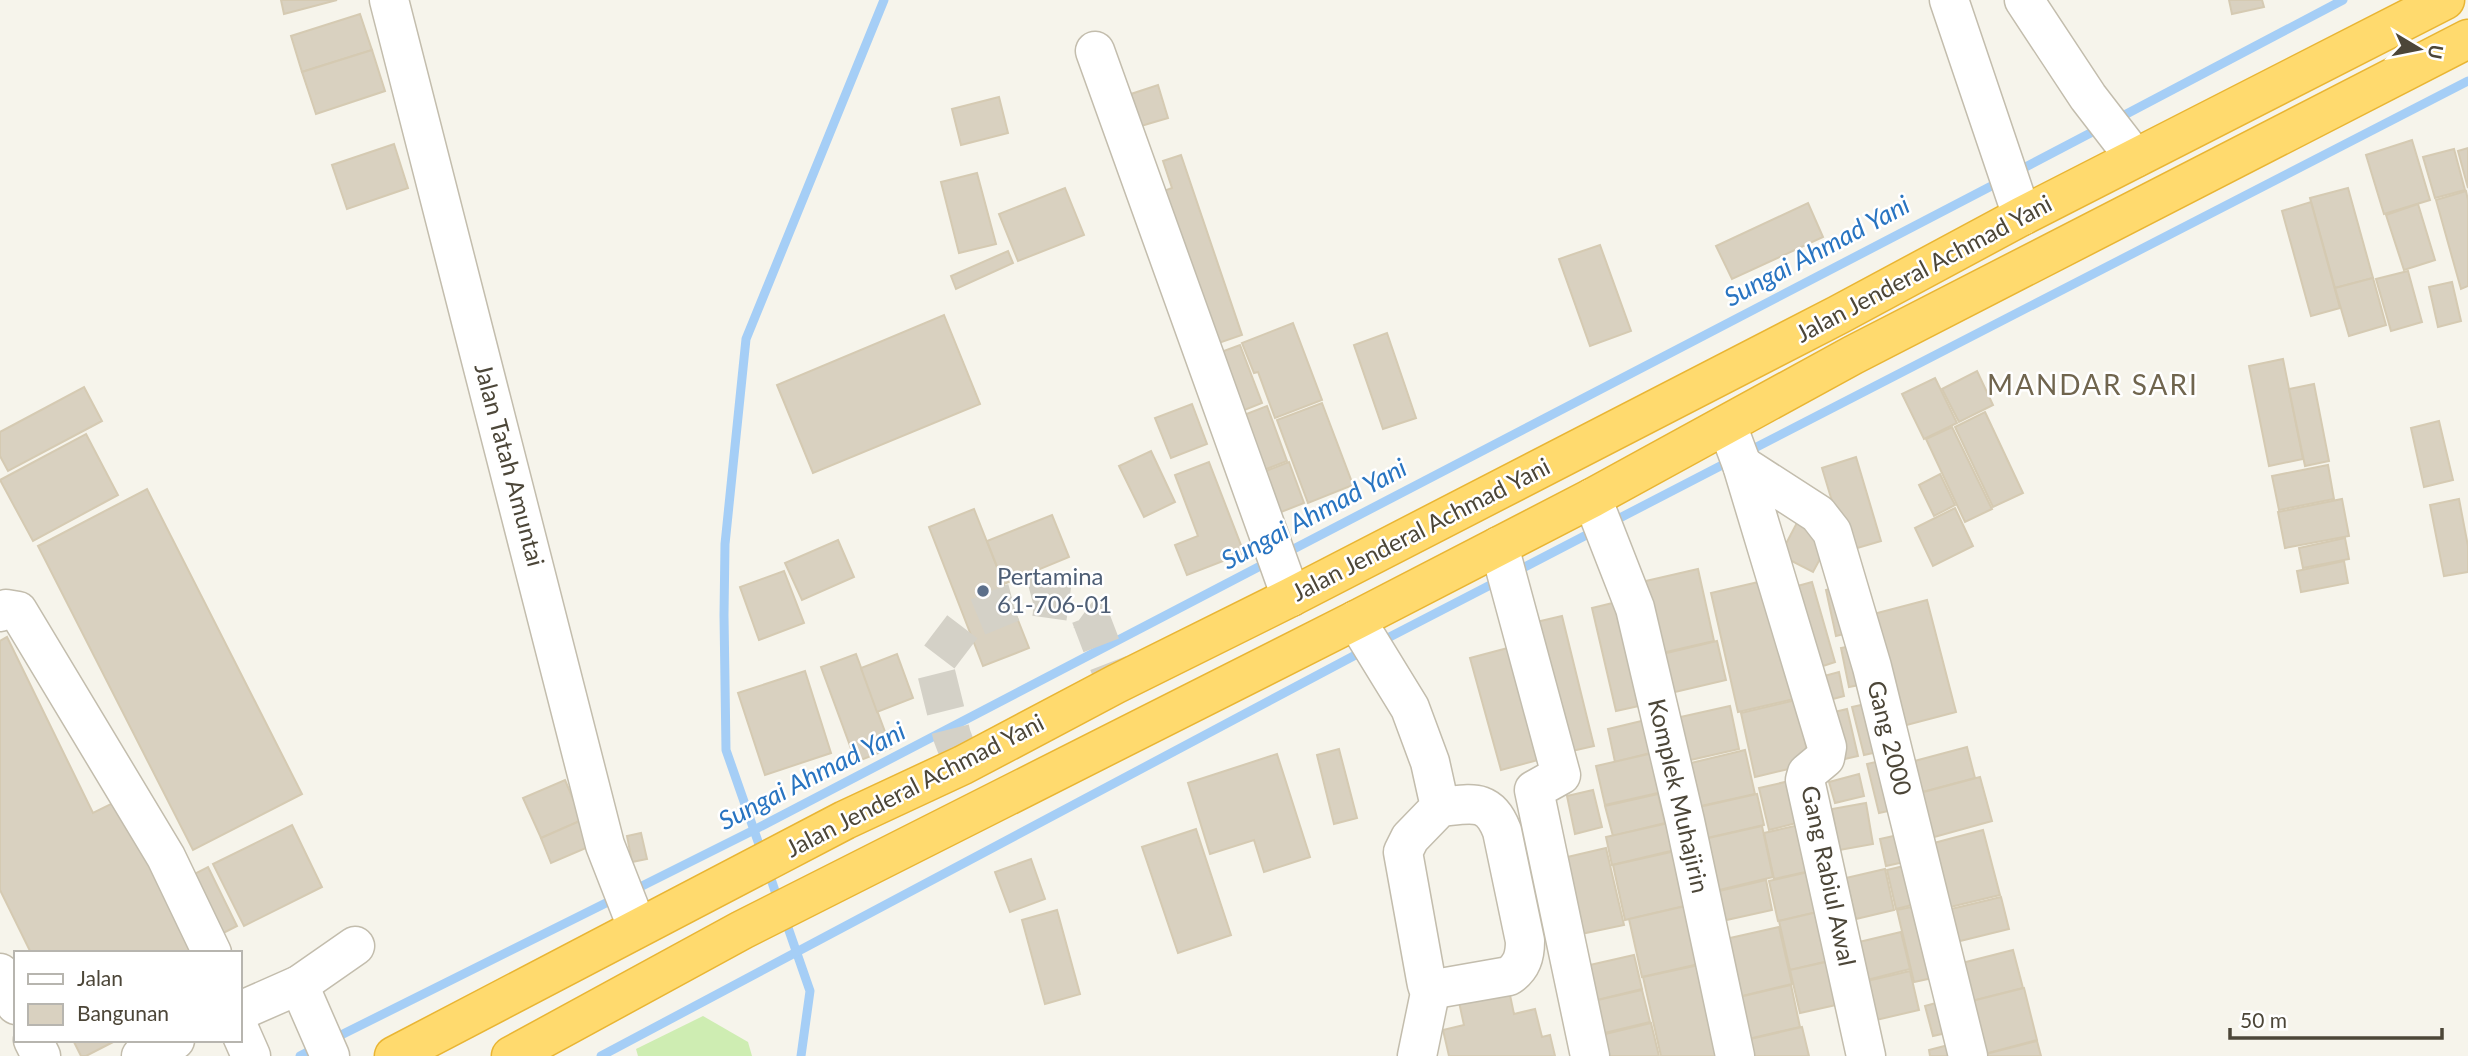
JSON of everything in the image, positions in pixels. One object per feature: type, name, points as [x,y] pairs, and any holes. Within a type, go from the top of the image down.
[{"type":"highway","name":"Jalan Jenderal Achmad Yani","points":[[394,1056],[629,905],[732,879],[845,820],[963,765],[1116,684],[1281,568],[1838,315],[2013,189],[2126,147],[2445,0]]},
{"type":"highway","name":"Jalan Jenderal Achmad Yani","points":[[511,1056],[741,930],[864,869],[1370,642],[1504,565],[1600,518],[1734,445],[1853,355],[2468,39]]},
{"type":"highway","points":[[1838,315],[1853,355]]},
{"type":"street","name":"Jalan Tatah Amuntai","points":[[389,0],[605,845],[629,905]]},
{"type":"street","points":[[1949,0],[2013,189]]},
{"type":"street","points":[[2024,0],[2088,97],[2126,147]]},
{"type":"street","points":[[1095,51],[1281,568]]},
{"type":"street","name":"Gang Rabiul Awal","points":[[1734,445],[1827,747],[1825,758],[1807,774],[1805,780],[1866,1056]]},
{"type":"street","name":"Gang 2000","points":[[1734,445],[1818,514],[1832,532],[1840,552],[1872,667],[1968,1056]]},
{"type":"street","name":"Komplek Muhajirin","points":[[1600,518],[1635,608],[1685,821],[1735,1056]]},
{"type":"street","points":[[1504,565],[1560,775],[1534,790],[1590,1056]]},
{"type":"street","points":[[0,612],[6,609],[18,611],[166,857],[211,951]]},
{"type":"street","points":[[1370,642],[1410,708],[1430,762],[1440,807]]},
{"type":"street","points":[[1417,1056],[1431,988],[1426,980],[1404,852],[1410,838],[1440,807],[1474,804],[1489,808],[1497,816],[1505,843],[1525,941],[1525,955],[1518,970],[1509,976],[1431,988]]},
{"type":"street","points":[[242,1009],[299,985],[355,946]]},
{"type":"street","points":[[0,973],[14,1001]]},
{"type":"street","points":[[299,985],[324,1042]]},
{"type":"street","points":[[242,1036],[251,1056]]},
{"type":"street","points":[[141,1056],[171,1042]]},
{"type":"green space","points":[[703,1016],[748,1042],[752,1056],[638,1056],[636,1049]]},
{"type":"building","points":[[281,0],[337,0],[284,14]]},
{"type":"building","points":[[2229,0],[2262,0],[2264,7],[2232,14]]},
{"type":"building","points":[[360,14],[372,50],[302,72],[291,36]]},
{"type":"building","points":[[372,50],[385,91],[316,114],[302,72]]},
{"type":"building","points":[[1158,85],[1168,118],[1141,126],[1131,94]]},
{"type":"building","points":[[999,97],[1008,133],[961,145],[952,109]]},
{"type":"building","points":[[2412,140],[2430,200],[2384,214],[2366,155]]},
{"type":"building","points":[[394,144],[408,188],[347,209],[332,165]]},
{"type":"building","points":[[2468,148],[2468,188],[2458,151]]},
{"type":"building","points":[[2454,149],[2465,190],[2435,198],[2423,157]]},
{"type":"building","points":[[1181,155],[1242,335],[1207,347],[1156,194],[1172,188],[1163,161]]},
{"type":"building","points":[[977,173],[996,244],[959,253],[941,182]]},
{"type":"building","points":[[1065,188],[1084,235],[1018,261],[999,214]]},
{"type":"building","points":[[2348,188],[2373,278],[2335,288],[2310,198]]},
{"type":"building","points":[[2466,191],[2468,286],[2461,289],[2436,200]]},
{"type":"building","points":[[2311,202],[2340,308],[2311,316],[2282,211]]},
{"type":"building","points":[[1808,203],[1823,237],[1732,279],[1716,246]]},
{"type":"building","points":[[2418,204],[2435,260],[2404,270],[2386,215]]},
{"type":"building","points":[[1600,245],[1631,331],[1590,346],[1559,259]]},
{"type":"building","points":[[1008,251],[1013,263],[956,289],[951,276]]},
{"type":"building","points":[[2408,271],[2422,322],[2391,331],[2376,279]]},
{"type":"building","points":[[2373,278],[2386,325],[2349,336],[2335,288]]},
{"type":"building","points":[[2452,282],[2461,321],[2438,327],[2429,287]]},
{"type":"building","points":[[944,315],[980,404],[813,473],[777,385]]},
{"type":"building","points":[[1293,323],[1322,400],[1275,418],[1258,372],[1254,373],[1242,343]]},
{"type":"building","points":[[1387,333],[1416,418],[1383,429],[1354,345]]},
{"type":"building","points":[[1240,345],[1262,403],[1232,415],[1210,356]]},
{"type":"building","points":[[2283,359],[2303,459],[2269,466],[2249,366]]},
{"type":"building","points":[[1977,371],[1993,405],[1959,422],[1942,389]]},
{"type":"building","points":[[1935,378],[1957,423],[1924,439],[1902,394]]},
{"type":"building","points":[[2314,384],[2329,461],[2305,466],[2289,389]]},
{"type":"building","points":[[84,387],[102,421],[8,471],[0,456],[0,432]]},
{"type":"building","points":[[1322,403],[1353,485],[1308,503],[1277,420]]},
{"type":"building","points":[[1192,404],[1207,444],[1171,458],[1155,418]]},
{"type":"building","points":[[1267,406],[1287,461],[1256,473],[1236,418]]},
{"type":"building","points":[[1985,412],[2023,493],[1993,507],[1955,427]]},
{"type":"building","points":[[2439,421],[2453,480],[2424,487],[2411,428]]},
{"type":"building","points":[[1952,427],[1992,509],[1965,522],[1926,439]]},
{"type":"building","points":[[86,434],[118,495],[33,541],[0,480]]},
{"type":"building","points":[[1151,451],[1175,502],[1144,517],[1119,466]]},
{"type":"building","points":[[1856,457],[1881,541],[1847,551],[1822,468]]},
{"type":"building","points":[[1209,462],[1244,553],[1187,575],[1175,545],[1198,536],[1175,475]]},
{"type":"building","points":[[1289,462],[1304,503],[1276,514],[1261,473]]},
{"type":"building","points":[[2328,465],[2334,499],[2279,510],[2272,476]]},
{"type":"building","points":[[1940,474],[1955,505],[1934,516],[1919,485]]},
{"type":"building","points":[[147,489],[302,794],[193,850],[38,546]]},
{"type":"building","points":[[2342,499],[2349,536],[2285,548],[2278,512]]},
{"type":"building","points":[[2459,499],[2468,546],[2468,572],[2444,576],[2430,505]]},
{"type":"building","points":[[1955,508],[1973,546],[1933,566],[1915,528]]},
{"type":"building","points":[[974,509],[1029,648],[983,666],[929,527]]},
{"type":"building","points":[[1052,515],[1069,557],[1004,584],[987,541]]},
{"type":"building","points":[[1800,517],[1833,535],[1813,572],[1780,555]]},
{"type":"building","points":[[2345,538],[2349,559],[2303,568],[2299,548]]},
{"type":"building","points":[[838,540],[854,577],[802,600],[785,563]]},
{"type":"building","points":[[2344,561],[2348,583],[2301,592],[2297,571]]},
{"type":"building","points":[[1698,569],[1714,641],[1653,655],[1637,583]]},
{"type":"building","points":[[784,571],[804,623],[759,640],[740,587]]},
{"type":"building","points":[[1767,580],[1794,699],[1738,712],[1711,593]]},
{"type":"building","points":[[1812,582],[1835,662],[1817,668],[1794,587]]},
{"type":"building","points":[[1845,585],[1856,631],[1836,636],[1826,590]]},
{"type":"building","points":[[1625,600],[1648,704],[1616,711],[1592,608]]},
{"type":"building","points":[[1927,600],[1956,712],[1895,728],[1866,616]]},
{"type":"building","points":[[1562,616],[1594,746],[1563,753],[1532,623]]},
{"type":"building","points":[[7,637],[93,813],[119,800],[193,951],[30,951],[0,890],[0,641]]},
{"type":"building","points":[[1717,641],[1726,680],[1662,695],[1654,656]]},
{"type":"building","points":[[1861,644],[1869,683],[1849,687],[1841,648]]},
{"type":"building","points":[[1519,645],[1549,757],[1501,770],[1470,658]]},
{"type":"building","points":[[856,654],[891,748],[856,762],[821,667]]},
{"type":"building","points":[[897,654],[913,698],[877,712],[861,668]]},
{"type":"building","points":[[805,671],[831,753],[765,775],[738,693]]},
{"type":"building","points":[[1839,672],[1844,696],[1822,702],[1817,678]]},
{"type":"building","points":[[1796,700],[1810,764],[1755,777],[1741,713]]},
{"type":"building","points":[[1870,703],[1882,751],[1864,755],[1852,707]]},
{"type":"building","points":[[1730,706],[1739,749],[1686,761],[1676,718]]},
{"type":"building","points":[[1847,709],[1858,756],[1836,761],[1826,714]]},
{"type":"building","points":[[1654,718],[1662,750],[1615,762],[1608,729]]},
{"type":"building","points":[[1967,747],[1975,778],[1915,794],[1907,763]]},
{"type":"building","points":[[1339,749],[1357,818],[1334,824],[1317,755]]},
{"type":"building","points":[[1745,750],[1755,794],[1701,806],[1691,763]]},
{"type":"building","points":[[1662,751],[1671,790],[1605,805],[1596,766]]},
{"type":"building","points":[[1277,754],[1310,857],[1264,872],[1254,840],[1210,854],[1188,783]]},
{"type":"building","points":[[1885,760],[1897,809],[1879,813],[1867,764]]},
{"type":"building","points":[[1859,774],[1864,796],[1835,803],[1829,782]]},
{"type":"building","points":[[1980,777],[1992,821],[1927,839],[1916,794]]},
{"type":"building","points":[[1798,779],[1808,820],[1769,830],[1759,788]]},
{"type":"building","points":[[565,780],[582,820],[541,838],[523,798]]},
{"type":"building","points":[[1593,790],[1602,827],[1575,834],[1567,796]]},
{"type":"building","points":[[1658,794],[1665,823],[1613,836],[1605,806]]},
{"type":"building","points":[[1757,794],[1764,825],[1707,838],[1699,807]]},
{"type":"building","points":[[1866,803],[1873,844],[1839,850],[1832,809]]},
{"type":"building","points":[[582,820],[593,845],[551,863],[541,838]]},
{"type":"building","points":[[1673,822],[1679,849],[1612,865],[1606,837]]},
{"type":"building","points":[[1808,823],[1819,869],[1774,879],[1764,833]]},
{"type":"building","points":[[292,825],[322,887],[244,926],[213,864]]},
{"type":"building","points":[[1762,826],[1773,877],[1715,891],[1704,839]]},
{"type":"building","points":[[1196,829],[1231,935],[1178,953],[1142,847]]},
{"type":"building","points":[[1983,830],[2000,895],[1946,908],[1930,844]]},
{"type":"building","points":[[641,833],[647,859],[632,862],[627,836]]},
{"type":"building","points":[[1907,833],[1913,860],[1886,866],[1880,839]]},
{"type":"building","points":[[1606,848],[1624,925],[1581,934],[1563,858]]},
{"type":"building","points":[[1680,850],[1693,904],[1625,920],[1613,865]]},
{"type":"building","points":[[1031,859],[1045,899],[1010,912],[995,872]]},
{"type":"building","points":[[1916,863],[1924,902],[1896,909],[1887,870]]},
{"type":"building","points":[[208,867],[237,926],[192,949],[163,890]]},
{"type":"building","points":[[1885,869],[1894,910],[1856,919],[1846,878]]},
{"type":"building","points":[[1817,870],[1826,910],[1778,921],[1769,881]]},
{"type":"building","points":[[1766,880],[1772,910],[1722,921],[1715,892]]},
{"type":"building","points":[[2001,897],[2009,929],[1956,942],[1947,910]]},
{"type":"building","points":[[1926,904],[1942,976],[1914,982],[1897,910]]},
{"type":"building","points":[[1690,905],[1703,963],[1642,977],[1629,919]]},
{"type":"building","points":[[1057,910],[1080,994],[1045,1004],[1022,920]]},
{"type":"building","points":[[1826,910],[1837,959],[1790,970],[1779,921]]},
{"type":"building","points":[[1779,927],[1792,984],[1734,998],[1721,940]]},
{"type":"building","points":[[1901,932],[1910,969],[1867,980],[1859,942]]},
{"type":"building","points":[[2013,950],[2023,988],[1964,1003],[1954,965]]},
{"type":"building","points":[[1634,955],[1642,989],[1589,1002],[1581,967]]},
{"type":"building","points":[[1835,960],[1845,1003],[1800,1013],[1790,970]]},
{"type":"building","points":[[1699,965],[1719,1056],[1661,1056],[1643,977]]},
{"type":"building","points":[[1910,971],[1919,1010],[1876,1020],[1867,981]]},
{"type":"building","points":[[1507,981],[1514,1014],[1535,1009],[1542,1037],[1550,1035],[1555,1056],[1449,1056],[1443,1030],[1464,1025],[1457,993]]},
{"type":"building","points":[[1791,985],[1800,1027],[1744,1040],[1735,998]]},
{"type":"building","points":[[2024,988],[2037,1040],[1977,1056],[1964,1003]]},
{"type":"building","points":[[1642,990],[1650,1022],[1596,1035],[1589,1002]]},
{"type":"building","points":[[1947,1000],[1955,1031],[1933,1036],[1925,1006]]},
{"type":"building","points":[[1651,1023],[1659,1056],[1602,1056],[1597,1036]]},
{"type":"building","points":[[1802,1027],[1809,1056],[1750,1056],[1746,1040]]},
{"type":"building","points":[[2037,1041],[2041,1056],[1978,1056]]},
{"type":"building","points":[[74,1042],[113,1042],[86,1056],[81,1056]]},
{"type":"building","points":[[1956,1043],[1959,1056],[1930,1056],[1929,1050]]},
{"type":"waterway","points":[[762,853],[726,750],[725,544],[746,339],[884,0]]},
{"type":"waterway","name":"Sungai Ahmad Yani","points":[[2115,120],[2343,0]]},
{"type":"waterway","name":"Sungai Ahmad Yani","points":[[1745,453],[2468,81]]},
{"type":"waterway","name":"Sungai Ahmad Yani","points":[[2016,172],[2100,128]]},
{"type":"waterway","name":"Sungai Ahmad Yani","points":[[1284,554],[2001,181]]},
{"type":"waterway","name":"Sungai Ahmad Yani","points":[[1612,522],[1730,461]]},
{"type":"waterway","name":"Sungai Ahmad Yani","points":[[1515,572],[1596,530]]},
{"type":"waterway","name":"Sungai Ahmad Yani","points":[[634,890],[1268,562]]},
{"type":"waterway","name":"Sungai Ahmad Yani","points":[[1378,643],[1500,580]]},
{"type":"waterway","name":"Sungai Ahmad Yani","points":[[601,1056],[1363,651]]},
{"type":"waterway","points":[[768,870],[779,903]]},
{"type":"waterway","name":"Sungai Ahmad Yani","points":[[333,1039],[618,897]]},
{"type":"waterway","points":[[785,919],[810,991],[801,1056]]},
{"type":"waterway","name":"Sungai Ahmad Yani","points":[[300,1056],[317,1047]]},
{"type":"tunnel","points":[[963,765],[952,736],[934,664],[966,622],[1012,603],[1035,597],[1071,602],[1090,616],[1116,684]]},
{"type":"place","name":"Pertamina 61-706-01","points":[[983,591]]},
{"type":"district","name":"MANDAR SARI","points":[[2093,385]]}]
